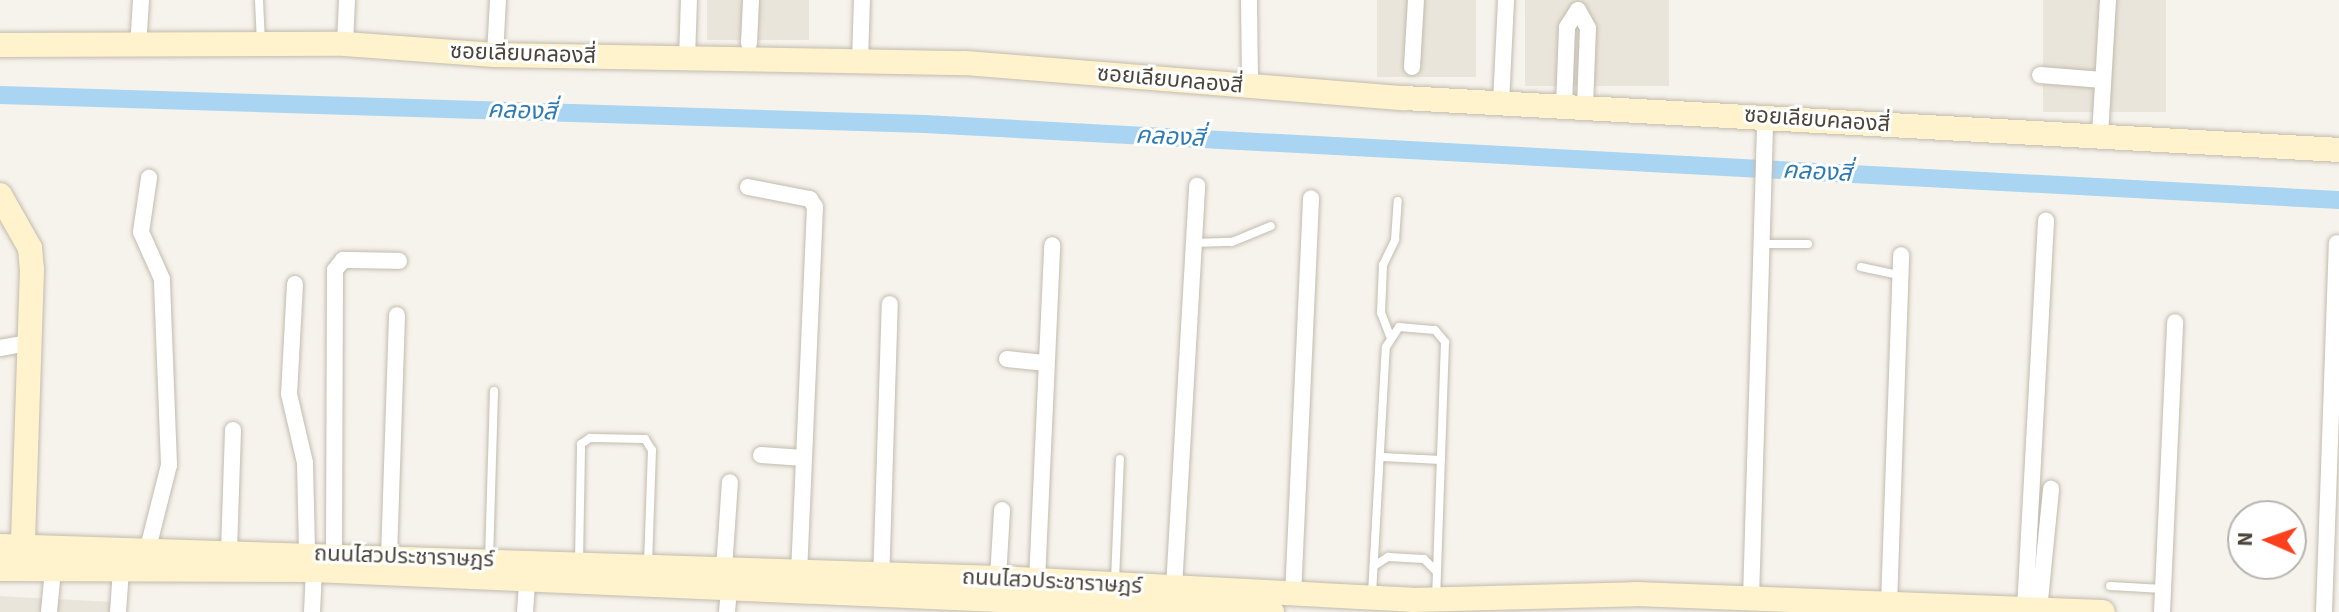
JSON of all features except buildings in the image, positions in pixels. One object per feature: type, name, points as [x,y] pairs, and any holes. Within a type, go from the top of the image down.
[{"type":"main road","name":"ซอยเลียบคลองสี่","points":[[0,45],[138,48],[345,44],[495,55],[860,62],[1574,107],[1764,126],[2100,135],[2339,150]]},
{"type":"main road","points":[[0,195],[30,248],[29,343],[12,546]]},
{"type":"main road","name":"ถนนไสวประชาราษฎร์","points":[[12,546],[229,551],[311,562],[527,580],[877,596],[952,605],[1172,603],[1293,596],[1372,598],[1436,583],[2103,612]]},
{"type":"main road","name":"ถนนไสวประชาราษฎร์","points":[[0,569],[121,570],[311,562],[334,555],[579,563],[648,566],[727,590],[799,571],[877,596],[998,578],[1115,586],[1172,603],[1272,612]]},
{"type":"street","points":[[138,48],[141,0]]},
{"type":"street","points":[[345,44],[347,0]]},
{"type":"street","points":[[495,55],[498,0]]},
{"type":"street","points":[[687,59],[689,0]]},
{"type":"street","points":[[749,43],[751,0]]},
{"type":"street","points":[[860,62],[862,0]]},
{"type":"street","points":[[1249,0],[1250,87]]},
{"type":"street","points":[[1412,67],[1416,0]]},
{"type":"street","points":[[1501,103],[1506,0]]},
{"type":"street","points":[[2100,135],[2108,0]]},
{"type":"street","points":[[1574,107],[1588,28],[1579,5]]},
{"type":"street","points":[[2040,75],[2103,80]]},
{"type":"street","points":[[1751,599],[1758,244],[1764,126]]},
{"type":"street","points":[[148,548],[169,465],[162,279],[141,232],[149,178]]},
{"type":"street","points":[[1172,603],[1197,186]]},
{"type":"street","points":[[748,187],[814,205],[799,571]]},
{"type":"street","points":[[1293,596],[1311,198]]},
{"type":"street","points":[[2032,610],[2046,221]]},
{"type":"street","points":[[2324,612],[2337,243]]},
{"type":"street","points":[[1037,581],[1044,363],[1052,245]]},
{"type":"street","points":[[1889,604],[1901,255]]},
{"type":"street","points":[[334,555],[335,270],[343,260],[399,261]]},
{"type":"street","points":[[295,284],[289,394],[305,463],[312,612]]},
{"type":"street","points":[[877,596],[890,304]]},
{"type":"street","points":[[389,557],[397,315]]},
{"type":"street","points":[[2162,612],[2175,322]]},
{"type":"street","points":[[0,348],[29,343]]},
{"type":"street","points":[[1007,359],[1044,363]]},
{"type":"street","points":[[229,551],[233,430]]},
{"type":"street","points":[[761,455],[804,458]]},
{"type":"street","points":[[727,590],[730,482]]},
{"type":"street","points":[[2032,610],[2051,489]]},
{"type":"street","points":[[998,578],[1002,510]]},
{"type":"street","points":[[49,612],[53,570]]},
{"type":"street","points":[[118,612],[121,570]]},
{"type":"street","points":[[525,612],[527,580]]},
{"type":"lane","points":[[259,0],[261,44]]},
{"type":"lane","points":[[1372,598],[1390,336],[1381,313],[1383,265],[1395,240],[1398,201]]},
{"type":"lane","points":[[1194,243],[1232,242],[1271,226]]},
{"type":"lane","points":[[1758,244],[1808,244]]},
{"type":"lane","points":[[1861,267],[1900,275]]},
{"type":"lane","points":[[1390,336],[1399,327],[1443,337],[1436,583]]},
{"type":"lane","points":[[489,560],[494,391]]},
{"type":"lane","points":[[579,563],[581,444],[590,438],[645,439],[652,450],[648,566]]},
{"type":"lane","points":[[1382,457],[1441,460]]},
{"type":"lane","points":[[1115,586],[1120,459]]},
{"type":"lane","points":[[1373,567],[1388,557],[1424,559],[1436,583]]},
{"type":"lane","points":[[2110,586],[2163,589]]},
{"type":"shaded area","points":[[707,0],[809,0],[809,40],[707,40]]},
{"type":"shaded area","points":[[1377,0],[1476,0],[1476,77],[1377,77]]},
{"type":"shaded area","points":[[1525,0],[1669,0],[1669,86],[1525,86]]},
{"type":"shaded area","points":[[2043,0],[2166,0],[2166,112],[2043,112]]},
{"type":"shaded area","points":[[0,596],[112,602],[111,612],[0,612]]},
{"type":"waterway","name":"คลองสี่","points":[[0,95],[925,124],[2339,200]]}]
